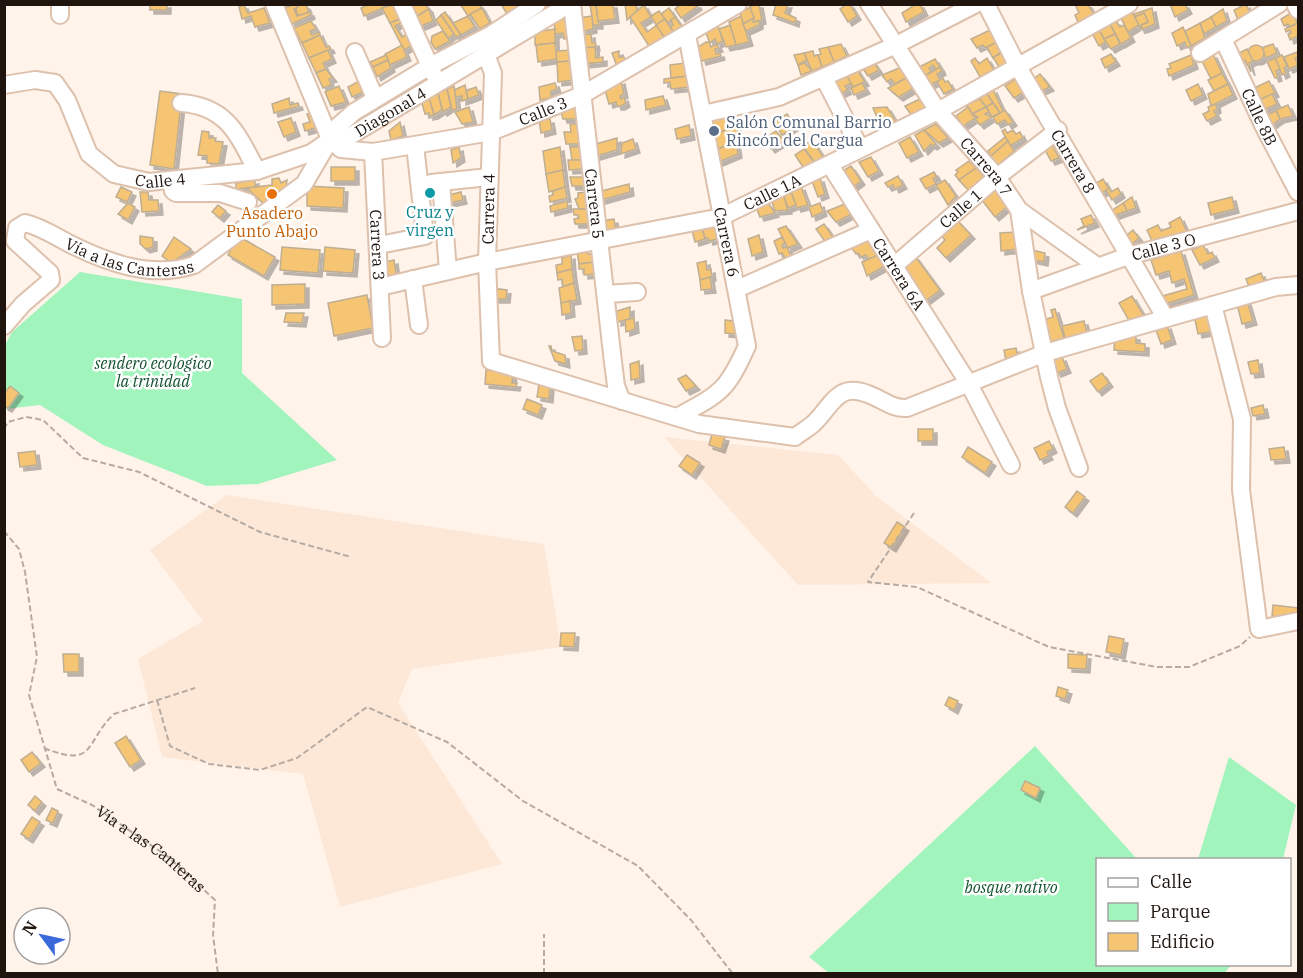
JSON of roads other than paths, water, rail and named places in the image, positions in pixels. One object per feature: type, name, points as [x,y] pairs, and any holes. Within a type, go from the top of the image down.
[{"type":"street","points":[[274,4],[330,139]]},
{"type":"street","points":[[402,4],[437,82]]},
{"type":"street","name":"Diagonal 4","points":[[330,139],[338,126],[375,98],[492,34],[537,4]]},
{"type":"street","name":"Diagonal 4","points":[[330,139],[345,139],[437,82],[487,57],[571,4]]},
{"type":"street","name":"Carrera 5","points":[[571,4],[615,378],[622,401]]},
{"type":"street","name":"Calle 3","points":[[330,139],[340,149],[373,152],[490,132],[582,95],[687,35],[717,10],[738,4]]},
{"type":"street","name":"Carrera 7","points":[[869,4],[938,111],[998,177],[1019,210],[1031,291],[1057,408],[1079,468]]},
{"type":"street","points":[[703,114],[779,97],[896,45],[976,4]]},
{"type":"street","name":"Carrera 8","points":[[986,4],[1018,67],[1058,130],[1128,256],[1165,317]]},
{"type":"street","name":"Calle 1A","points":[[380,287],[487,262],[721,217],[938,111],[1129,4]]},
{"type":"street","points":[[1200,52],[1279,4]]},
{"type":"street","points":[[1295,4],[1299,10]]},
{"type":"street","name":"Carrera 6","points":[[677,417],[721,393],[736,371],[747,346],[687,35]]},
{"type":"street","name":"Calle 8B","points":[[1223,39],[1286,172],[1299,192]]},
{"type":"street","points":[[355,52],[375,98]]},
{"type":"street","name":"Carrera 4","points":[[487,57],[493,73],[487,262],[491,362],[622,401]]},
{"type":"street","points":[[824,78],[860,148]]},
{"type":"street","name":"Calle 4","points":[[4,85],[35,80],[55,83],[67,100],[89,154],[114,174],[148,182],[257,171],[311,153],[330,139]]},
{"type":"street","points":[[181,103],[210,108],[220,114],[234,131],[257,171]]},
{"type":"street","name":"Calle 1","points":[[894,266],[998,177],[1058,130]]},
{"type":"street","name":"Vía a las Canteras","points":[[4,326],[23,303],[51,279],[50,273],[15,241],[17,228],[25,223],[40,226],[92,255],[141,271],[183,269],[194,266],[293,193],[310,176],[330,139]]},
{"type":"street","points":[[379,245],[425,236],[415,145]]},
{"type":"street","name":"Carrera 3","points":[[373,152],[382,338]]},
{"type":"street","name":"Carrera 6A","points":[[830,165],[969,384],[1011,465]]},
{"type":"street","points":[[421,184],[489,177]]},
{"type":"street","points":[[171,180],[173,191],[176,193],[220,193],[248,201]]},
{"type":"street","points":[[441,182],[448,271]]},
{"type":"street","points":[[1019,210],[1097,266]]},
{"type":"street","name":"Calle 3 O","points":[[1031,291],[1128,256],[1299,211]]},
{"type":"street","points":[[737,289],[871,230]]},
{"type":"street","points":[[413,279],[419,325]]},
{"type":"street","points":[[622,401],[699,424],[795,436],[815,422],[831,400],[849,391],[866,393],[898,409],[917,405],[1046,353],[1276,286],[1298,286]]},
{"type":"street","points":[[606,294],[637,292]]},
{"type":"street","points":[[1213,305],[1242,419],[1241,490],[1259,629],[1299,621]]},
{"type":"place","name":"Salón Comunal Barrio Rincón del Cargua","points":[[714,131]]},
{"type":"place","name":"Cruz y virgen","points":[[430,193]]},
{"type":"place","name":"Asadero Punto Abajo","points":[[272,194]]},
{"type":"park label","name":"sendero ecologico la trinidad","points":[[153,372]]},
{"type":"park label","name":"bosque nativo","points":[[1011,887]]}]
